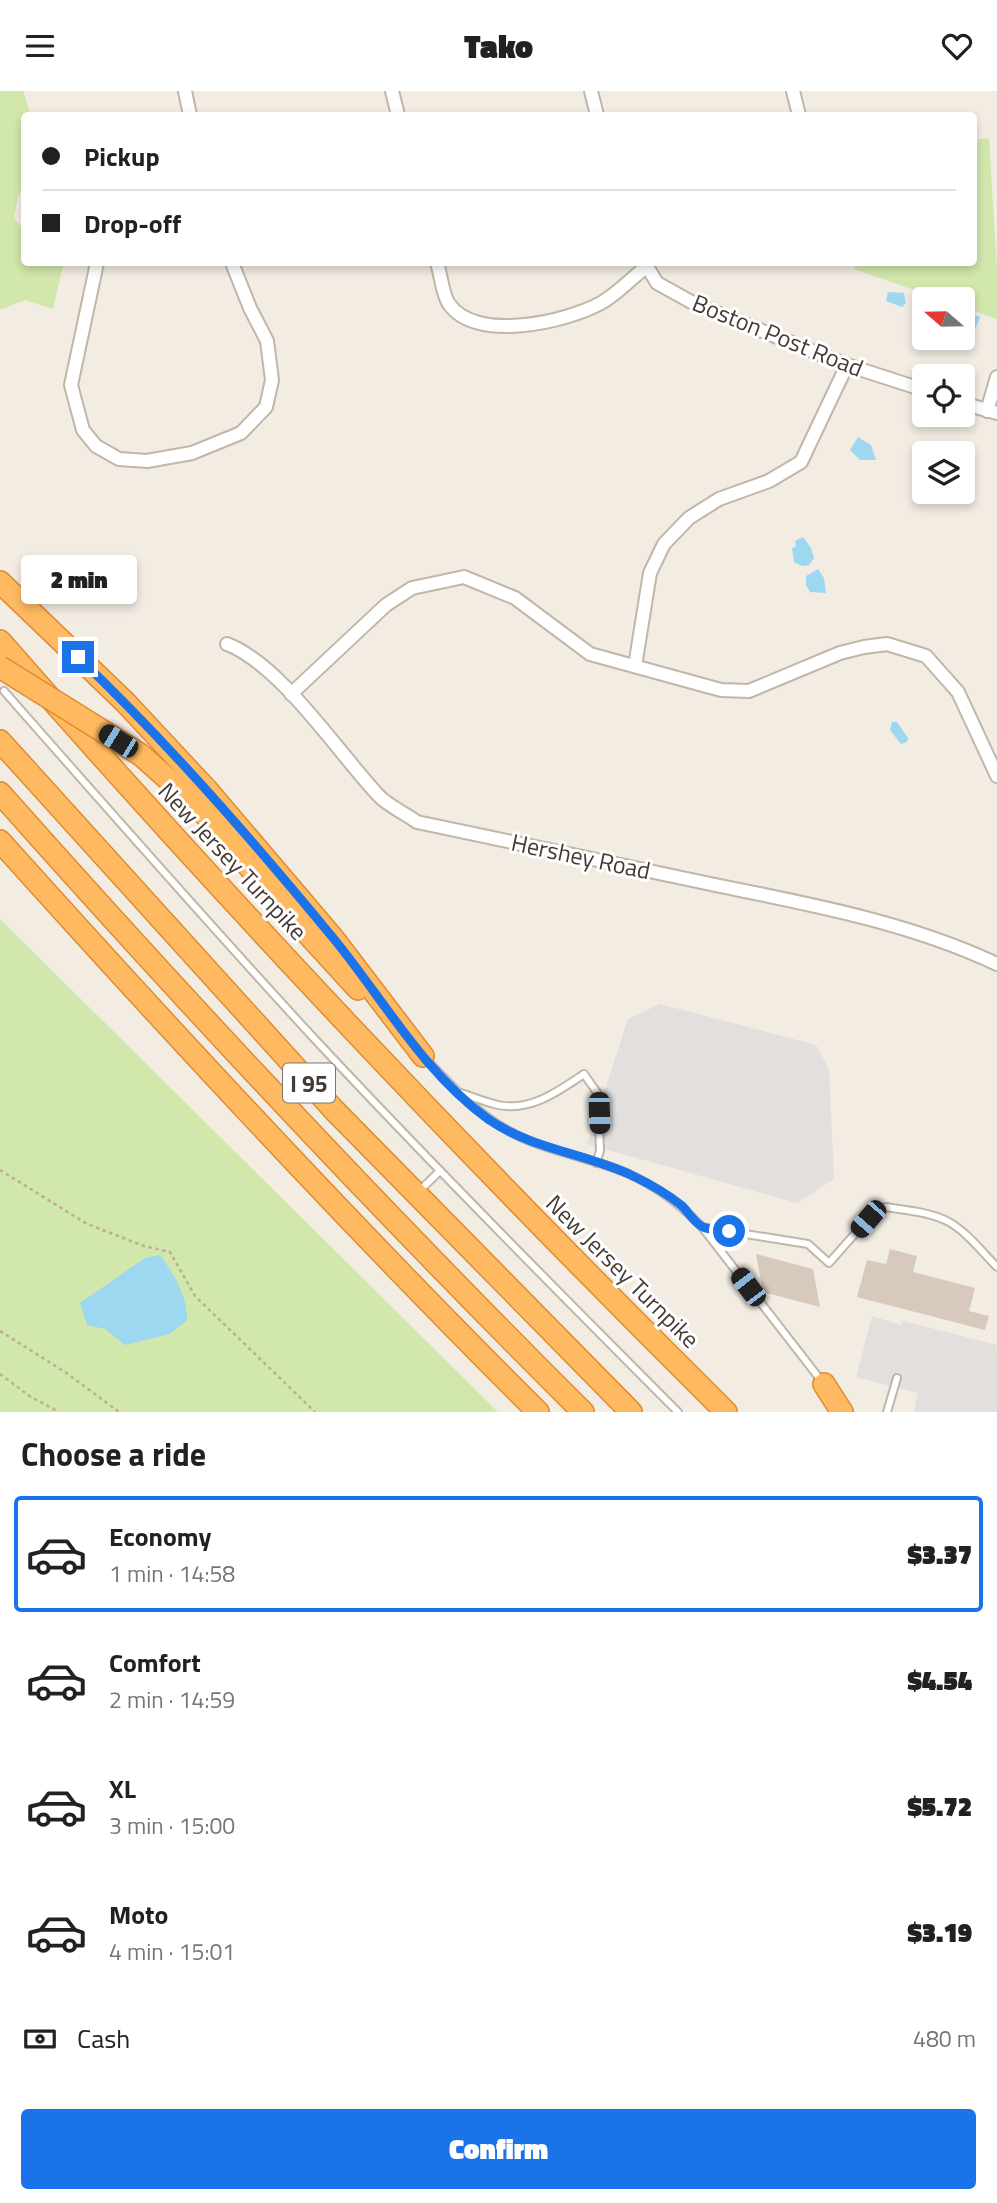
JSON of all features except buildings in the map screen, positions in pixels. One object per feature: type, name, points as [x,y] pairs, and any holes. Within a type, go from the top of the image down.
[{"type":"highway","points":[[0,582],[125,702],[200,782],[333,938],[423,1056]]},
{"type":"highway","name":"New Jersey Turnpike","points":[[0,641],[218,885],[447,1129],[579,1266],[726,1412]]},
{"type":"highway","points":[[0,667],[141,755],[197,805],[324,954],[423,1056]]},
{"type":"highway","name":"I 95","points":[[0,741],[334,1110],[631,1412]]},
{"type":"highway","name":"I 95","points":[[0,793],[150,961],[338,1161],[583,1412]]},
{"type":"highway","name":"I 95","points":[[0,841],[228,1091],[538,1412]]},
{"type":"highway","points":[[824,1384],[842,1412]]},
{"type":"street","points":[[185,91],[189,112]]},
{"type":"street","points":[[392,91],[397,112]]},
{"type":"street","points":[[591,91],[596,112]]},
{"type":"street","points":[[793,91],[798,112]]},
{"type":"street","points":[[96,266],[71,386],[83,430],[96,446],[119,459],[147,461],[192,453],[241,433],[266,407],[272,380],[267,341],[233,266]]},
{"type":"street","points":[[438,266],[448,303],[467,320],[502,326],[566,319],[603,302],[644,266]]},
{"type":"street","name":"Boston Post Road","points":[[647,266],[657,283],[695,304],[848,365],[912,386]]},
{"type":"street","points":[[635,666],[650,573],[664,544],[689,518],[719,499],[769,481],[801,462],[848,365]]},
{"type":"street","points":[[975,407],[992,412],[997,377]]},
{"type":"street","points":[[291,694],[386,605],[412,588],[464,577],[515,598],[590,654],[721,690],[750,691],[840,653],[887,644],[926,656],[958,692],[997,776]]},
{"type":"street","name":"Hershey Road","points":[[227,644],[255,659],[291,694],[379,797],[417,822],[834,909],[903,928],[997,963]]},
{"type":"lane","points":[[4,691],[202,916],[440,1171],[678,1412]]},
{"type":"lane","points":[[423,1056],[459,1093],[488,1118],[510,1132],[629,1174],[681,1205],[702,1227],[824,1384],[851,1412]]},
{"type":"lane","points":[[459,1093],[500,1106],[526,1106],[559,1092],[584,1074],[598,1094],[600,1151],[596,1163]]},
{"type":"lane","points":[[415,1195],[440,1171]]},
{"type":"lane","points":[[702,1227],[808,1244],[829,1263],[868,1219],[885,1207],[948,1221],[964,1233],[997,1267]]},
{"type":"lane","points":[[887,1412],[897,1378]]},
{"type":"path","points":[[0,1170],[7,1177],[87,1224],[144,1246],[170,1252],[195,1296],[315,1412]]},
{"type":"path","points":[[0,1331],[65,1372],[119,1412]]},
{"type":"path","points":[[0,1374],[31,1397],[59,1412]]},
{"type":"green space","points":[[0,91],[23,91],[30,112],[21,112],[21,191],[14,218],[21,226],[21,266],[63,266],[53,309],[25,300],[0,310]]},
{"type":"green space","points":[[989,138],[997,269],[997,319],[975,311],[975,287],[912,287],[912,289],[854,269],[854,266],[977,266],[977,140]]},
{"type":"green space","points":[[0,919],[498,1412],[0,1412]]},
{"type":"shaded area","points":[[660,1004],[816,1045],[829,1069],[834,1179],[797,1203],[587,1144],[628,1019]]},
{"type":"shaded area","points":[[872,1316],[901,1325],[903,1321],[997,1345],[997,1412],[914,1412],[918,1393],[856,1377]]},
{"type":"water","points":[[888,292],[904,293],[906,303],[902,307],[886,301]]},
{"type":"water","points":[[975,315],[980,317],[975,330]]},
{"type":"water","points":[[858,437],[871,445],[876,460],[860,460],[850,450]]},
{"type":"water","points":[[803,537],[814,558],[809,565],[802,566],[794,562],[792,548],[796,546],[795,541]]},
{"type":"water","points":[[818,569],[824,578],[826,593],[810,592],[806,585],[806,576]]},
{"type":"water","points":[[892,722],[897,722],[908,738],[907,742],[901,744],[890,730]]},
{"type":"water","points":[[160,1255],[179,1286],[185,1302],[187,1320],[170,1334],[125,1345],[105,1329],[87,1325],[80,1303],[145,1258]]},
{"type":"route","points":[[78,657],[154,731],[208,792],[333,938],[423,1056],[471,1104],[510,1132],[629,1174],[654,1187],[681,1205],[702,1227],[729,1231]]}]
